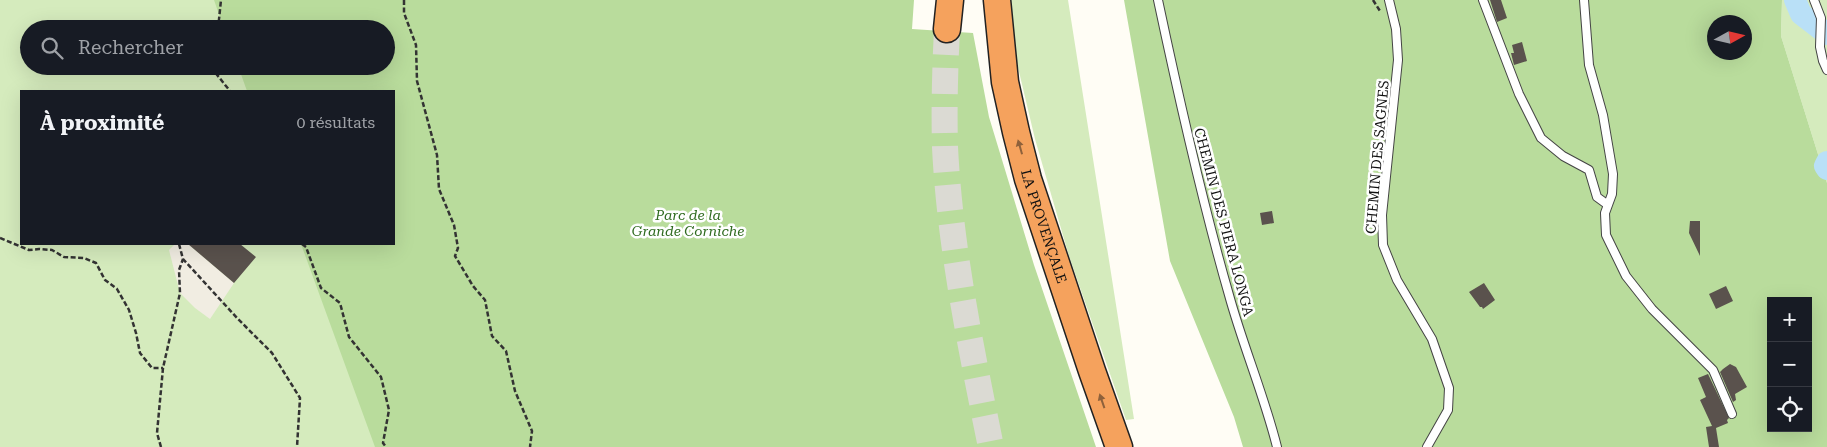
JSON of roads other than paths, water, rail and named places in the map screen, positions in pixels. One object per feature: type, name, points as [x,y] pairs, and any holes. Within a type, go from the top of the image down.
[{"type":"highway","points":[[947,29],[950,0]]},
{"type":"highway","name":"LA PROVENÇALE","points":[[997,0],[1005,82],[1028,179],[1119,447]]},
{"type":"lane","name":"CHEMIN DES PIERA LONGA","points":[[1158,0],[1179,100],[1229,296],[1268,412],[1277,447]]},
{"type":"lane","name":"CHEMIN DES SAGNES","points":[[1388,0],[1396,29],[1398,60],[1384,196],[1383,245],[1397,280],[1432,340],[1449,388],[1448,410],[1428,447]]},
{"type":"lane","points":[[1483,0],[1520,94],[1541,138],[1563,156],[1589,170],[1597,197],[1608,205]]},
{"type":"lane","points":[[1584,0],[1589,65],[1603,115],[1613,174],[1612,194],[1605,213],[1606,235],[1626,276],[1652,309],[1713,370],[1732,414]]},
{"type":"lane","points":[[1814,0],[1819,10],[1821,22],[1820,48],[1827,70]]},
{"type":"waterway","points":[[1795,0],[1801,14],[1827,34]]},
{"type":"waterway","points":[[1827,162],[1825,166],[1827,169]]},
{"type":"tunnel","points":[[947,29],[945,147],[951,223],[962,298],[991,447]]},
{"type":"park label","name":"Parc de la Grande Corniche","points":[[688,224]]}]
